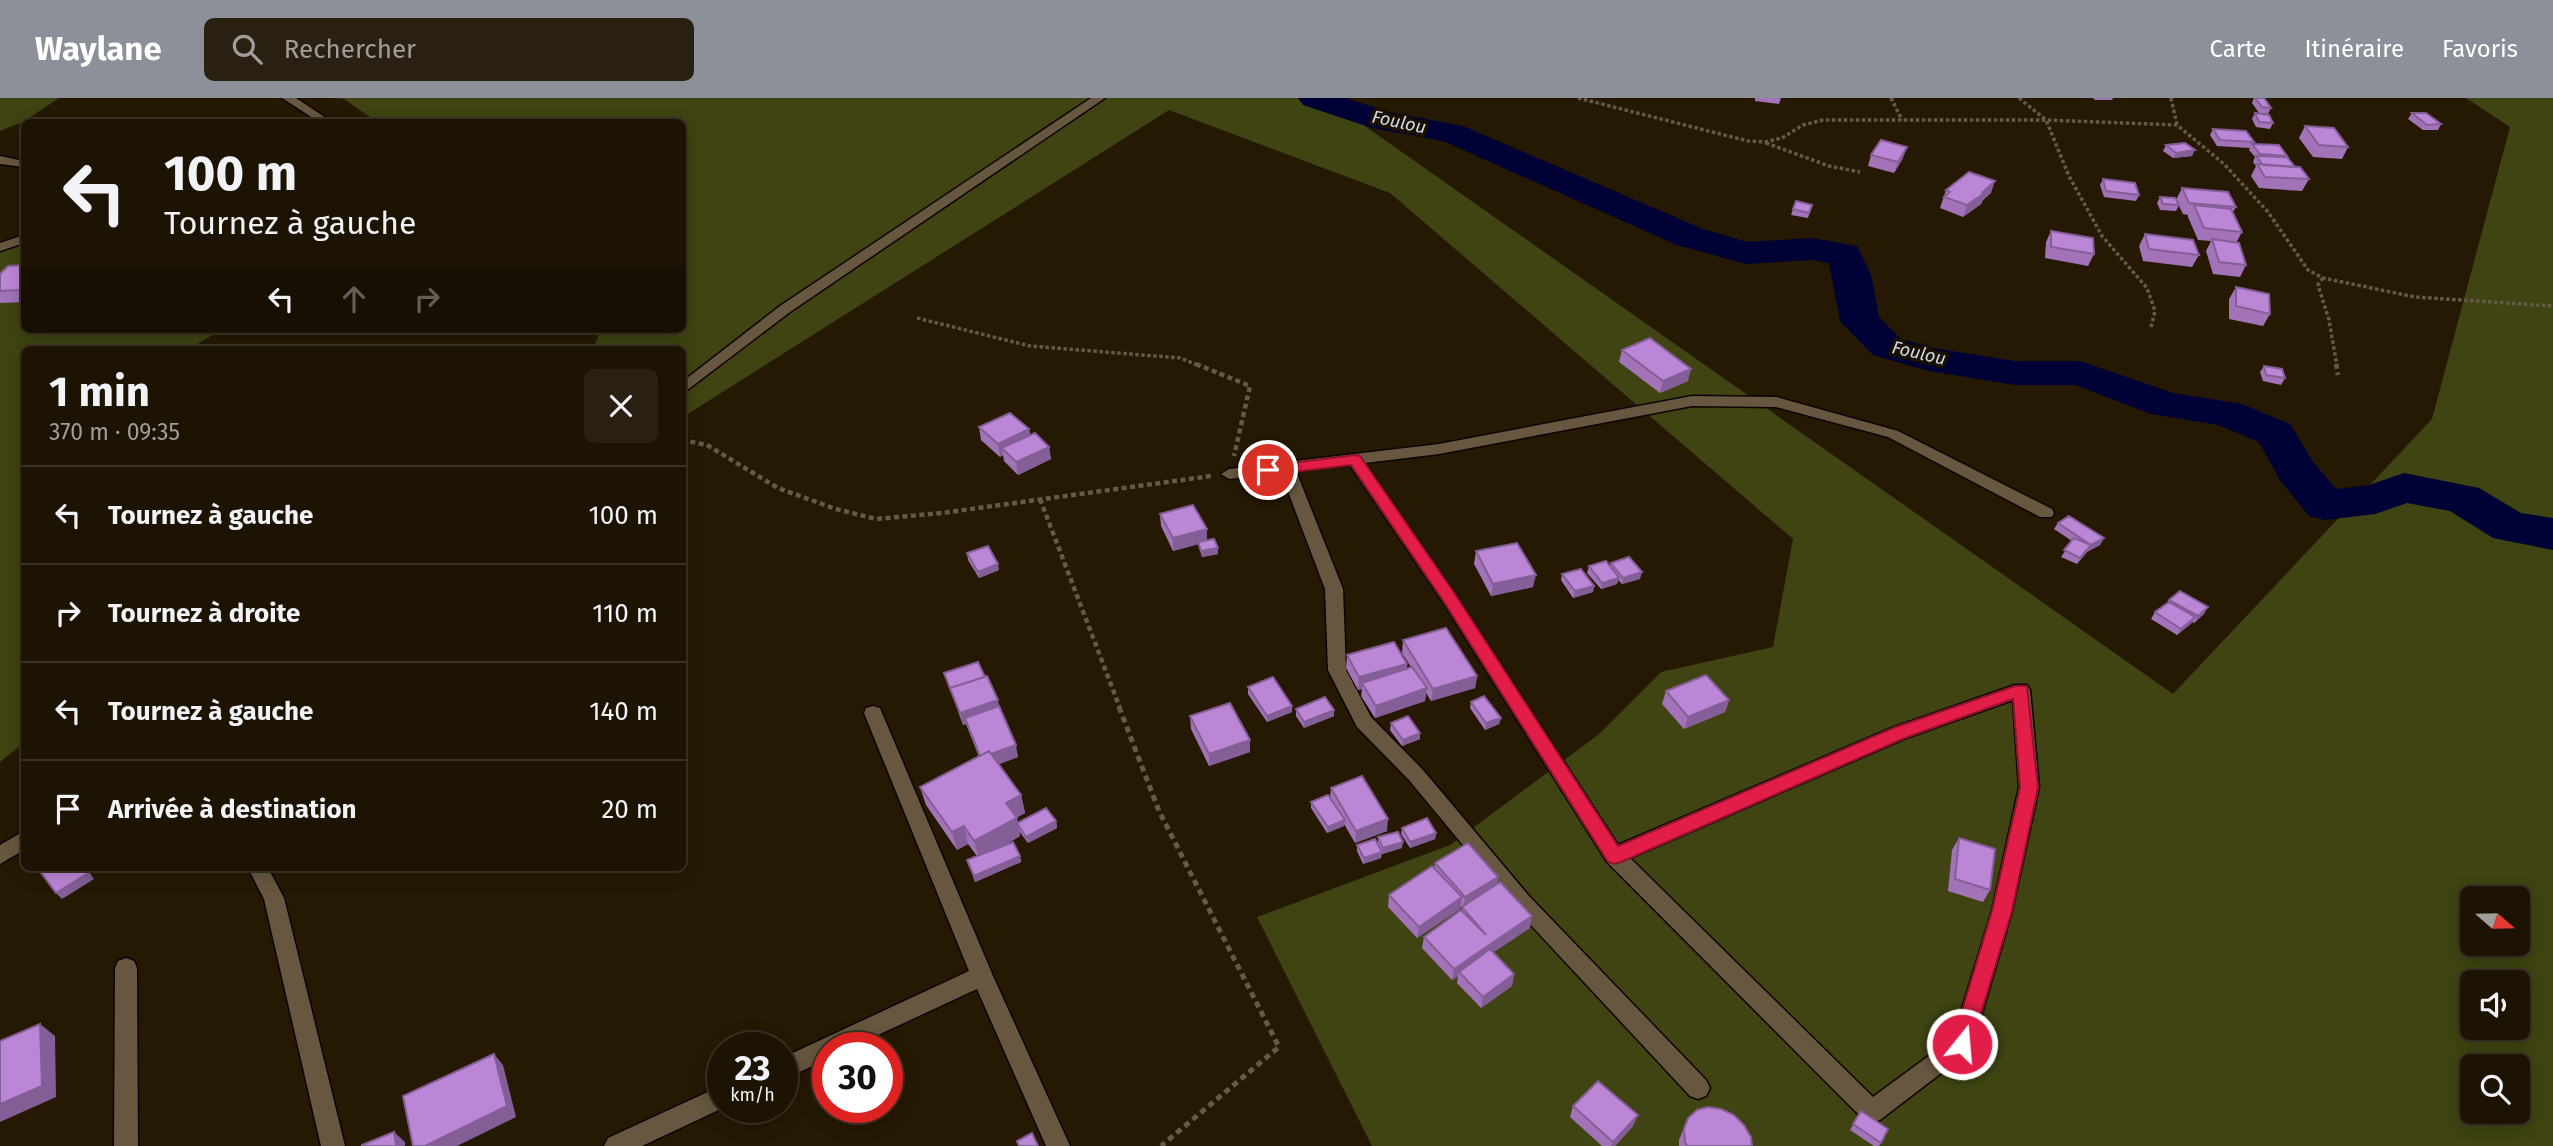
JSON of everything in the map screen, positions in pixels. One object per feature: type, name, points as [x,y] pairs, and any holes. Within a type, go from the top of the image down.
[{"type":"street","points":[[288,98],[321,119]]},
{"type":"street","points":[[686,387],[785,309],[1099,98]]},
{"type":"street","points":[[0,160],[21,164]]},
{"type":"street","points":[[0,247],[21,240]]},
{"type":"street","points":[[1230,474],[1439,449],[1692,401],[1776,402],[1893,434],[2046,513]]},
{"type":"street","points":[[1355,460],[1449,598],[1614,856],[1872,1112],[1962,1044],[2002,911],[2029,788],[2021,690],[1899,733],[1614,856]]},
{"type":"street","points":[[1287,469],[1334,589],[1337,670],[1364,722],[1416,775],[1522,902],[1698,1088]]},
{"type":"street","points":[[873,713],[982,976],[1058,1146]]},
{"type":"street","points":[[0,856],[21,841]]},
{"type":"street","points":[[260,871],[274,898],[333,1146]]},
{"type":"street","points":[[125,968],[126,1146]]},
{"type":"street","points":[[798,1062],[982,976]]},
{"type":"street","points":[[616,1146],[707,1103]]},
{"type":"path","points":[[1578,98],[1689,128],[1765,142],[1829,166],[1860,172]]},
{"type":"path","points":[[1891,98],[1902,120]]},
{"type":"path","points":[[2019,98],[2046,120],[2069,176],[2102,236],[2147,288],[2155,311],[2151,327]]},
{"type":"path","points":[[2171,98],[2177,116],[2176,125]]},
{"type":"path","points":[[1765,142],[1782,138],[1803,125],[1823,120],[2046,120],[2176,125],[2224,164],[2268,212],[2308,270],[2323,278],[2415,297],[2553,306]]},
{"type":"path","points":[[2323,278],[2318,285],[2329,320],[2338,375]]},
{"type":"path","points":[[686,441],[708,445],[778,488],[836,509],[876,519],[942,513],[1230,474],[1250,386],[1180,358],[1030,346],[917,318]]},
{"type":"path","points":[[1040,499],[1159,811],[1279,1047],[1160,1146]]},
{"type":"green space","points":[[0,98],[59,98],[28,119],[21,119],[21,123],[0,131]]},
{"type":"green space","points":[[332,98],[1325,98],[2173,694],[2432,419],[2510,127],[2466,98],[2553,98],[2553,1146],[1372,1146],[1257,917],[1450,845],[1598,735],[1661,672],[1773,647],[1793,539],[1390,193],[1169,110],[686,415],[686,346],[595,346],[599,333],[686,333],[686,119],[373,119],[344,99]]},
{"type":"green space","points":[[21,245],[21,333],[216,333],[194,346],[21,346],[21,745],[0,762],[0,252]]},
{"type":"building","points":[[2255,98],[2264,98],[2271,108],[2262,107]]},
{"type":"building","points":[[2255,113],[2269,115],[2273,123],[2259,122]]},
{"type":"building","points":[[2412,113],[2426,113],[2441,124],[2427,125]]},
{"type":"building","points":[[2305,126],[2334,128],[2348,147],[2319,145]]},
{"type":"building","points":[[2213,129],[2246,131],[2254,142],[2220,140]]},
{"type":"building","points":[[1881,140],[1907,147],[1898,162],[1871,155]]},
{"type":"building","points":[[2185,143],[2195,150],[2176,153],[2166,145]]},
{"type":"building","points":[[2252,144],[2279,145],[2287,156],[2260,154]]},
{"type":"building","points":[[2256,156],[2287,157],[2295,167],[2263,165]]},
{"type":"building","points":[[2257,164],[2300,167],[2309,179],[2265,177]]},
{"type":"building","points":[[1969,172],[1995,181],[1983,192],[1986,192],[1967,205],[1944,197],[1950,192],[1946,190]]},
{"type":"building","points":[[2103,179],[2135,183],[2139,195],[2106,191]]},
{"type":"building","points":[[2182,188],[2228,192],[2236,207],[2189,203]]},
{"type":"building","points":[[2160,197],[2175,198],[2179,205],[2163,204]]},
{"type":"building","points":[[1796,201],[1812,205],[1809,213],[1793,209]]},
{"type":"building","points":[[2194,205],[2231,209],[2242,232],[2204,228]]},
{"type":"building","points":[[2051,231],[2093,238],[2094,254],[2051,247]]},
{"type":"building","points":[[2145,234],[2193,240],[2199,255],[2149,249]]},
{"type":"building","points":[[2212,239],[2239,243],[2246,265],[2219,262]]},
{"type":"building","points":[[21,265],[19,290],[0,291],[0,274],[8,266]]},
{"type":"building","points":[[2236,287],[2269,294],[2270,314],[2236,306]]},
{"type":"building","points":[[1650,338],[1691,369],[1663,381],[1622,350]]},
{"type":"building","points":[[2264,366],[2282,369],[2285,378],[2266,375]]},
{"type":"building","points":[[1010,413],[1029,429],[998,444],[979,427]]},
{"type":"building","points":[[1035,433],[1049,447],[1016,462],[1002,448]]},
{"type":"building","points":[[1193,505],[1207,529],[1173,538],[1160,514]]},
{"type":"building","points":[[2069,516],[2104,538],[2091,545],[2058,523]]},
{"type":"building","points":[[2074,538],[2091,545],[2080,558],[2064,550]]},
{"type":"building","points":[[1214,539],[1218,548],[1201,551],[1198,542]]},
{"type":"building","points":[[1517,543],[1536,575],[1493,584],[1476,551]]},
{"type":"building","points":[[988,546],[998,564],[978,572],[967,553]]},
{"type":"building","points":[[1629,557],[1642,572],[1623,578],[1611,563]]},
{"type":"building","points":[[1606,561],[1619,578],[1602,583],[1589,566]]},
{"type":"building","points":[[1581,569],[1594,586],[1575,591],[1562,574]]},
{"type":"building","points":[[2180,591],[2208,607],[2198,616],[2169,600]]},
{"type":"building","points":[[2169,602],[2195,617],[2181,629],[2155,612]]},
{"type":"building","points":[[1446,628],[1477,676],[1433,689],[1403,640]]},
{"type":"building","points":[[1394,642],[1407,664],[1359,677],[1347,655]]},
{"type":"building","points":[[978,662],[985,677],[950,688],[951,691],[944,673]]},
{"type":"building","points":[[1412,667],[1427,688],[1376,706],[1362,683]]},
{"type":"building","points":[[1706,675],[1729,700],[1688,717],[1666,691]]},
{"type":"building","points":[[987,676],[998,700],[960,713],[950,688]]},
{"type":"building","points":[[1273,677],[1292,706],[1267,716],[1248,687]]},
{"type":"building","points":[[1484,696],[1501,718],[1486,723],[1471,702]]},
{"type":"building","points":[[1325,697],[1334,710],[1304,722],[1296,709]]},
{"type":"building","points":[[1230,703],[1250,740],[1209,754],[1190,716]]},
{"type":"building","points":[[999,706],[1016,745],[991,754],[989,751],[980,756],[965,718]]},
{"type":"building","points":[[1408,716],[1420,733],[1403,740],[1391,723]]},
{"type":"building","points":[[989,751],[1021,795],[1006,803],[1017,818],[974,841],[964,826],[952,832],[920,787]]},
{"type":"building","points":[[1362,776],[1388,819],[1356,831],[1331,788]]},
{"type":"building","points":[[1328,795],[1345,820],[1328,827],[1311,802]]},
{"type":"building","points":[[1046,808],[1056,821],[1026,837],[1017,823]]},
{"type":"building","points":[[1427,818],[1436,833],[1410,842],[1402,828]]},
{"type":"building","points":[[1398,832],[1403,842],[1383,848],[1378,837]]},
{"type":"building","points":[[1959,838],[1995,849],[1990,890],[1955,879]]},
{"type":"building","points":[[1375,839],[1382,852],[1364,858],[1357,845]]},
{"type":"building","points":[[1013,842],[1020,856],[974,876],[967,860]]},
{"type":"building","points":[[1468,843],[1498,877],[1465,897],[1435,863]]},
{"type":"building","points":[[1432,866],[1462,897],[1419,927],[1389,895]]},
{"type":"building","points":[[40,871],[88,873],[56,893]]},
{"type":"building","points":[[1500,882],[1532,916],[1454,969],[1424,937],[1461,910],[1486,935],[1462,907]]},
{"type":"building","points":[[1490,949],[1514,974],[1483,997],[1459,972]]},
{"type":"building","points":[[40,1024],[42,1086],[0,1104],[0,1041]]},
{"type":"building","points":[[494,1054],[507,1106],[425,1146],[413,1146],[403,1096]]},
{"type":"building","points":[[1598,1081],[1638,1115],[1613,1142],[1573,1106]]},
{"type":"building","points":[[1708,1107],[1734,1115],[1751,1137],[1752,1146],[1687,1146],[1684,1129],[1688,1118],[1697,1110]]},
{"type":"building","points":[[1861,1111],[1888,1129],[1881,1143],[1853,1124]]},
{"type":"building","points":[[394,1132],[396,1146],[362,1146],[362,1145]]},
{"type":"building","points":[[1032,1133],[1038,1146],[1019,1146],[1017,1141]]},
{"type":"waterway","name":"Foulou","points":[[1314,98],[1383,121],[1451,133],[1690,237],[1746,253],[1812,249],[1844,254],[1852,275],[1860,321],[1887,347],[1929,359],[2015,373],[2080,373],[2166,405],[2227,413],[2275,433],[2296,470],[2325,505],[2375,499],[2404,488],[2463,498],[2509,527],[2553,534]]},
{"type":"route","points":[[1268,470],[1355,460],[1449,598],[1614,856],[1899,733],[2021,690],[2029,788],[2002,911],[1962,1044]]}]
